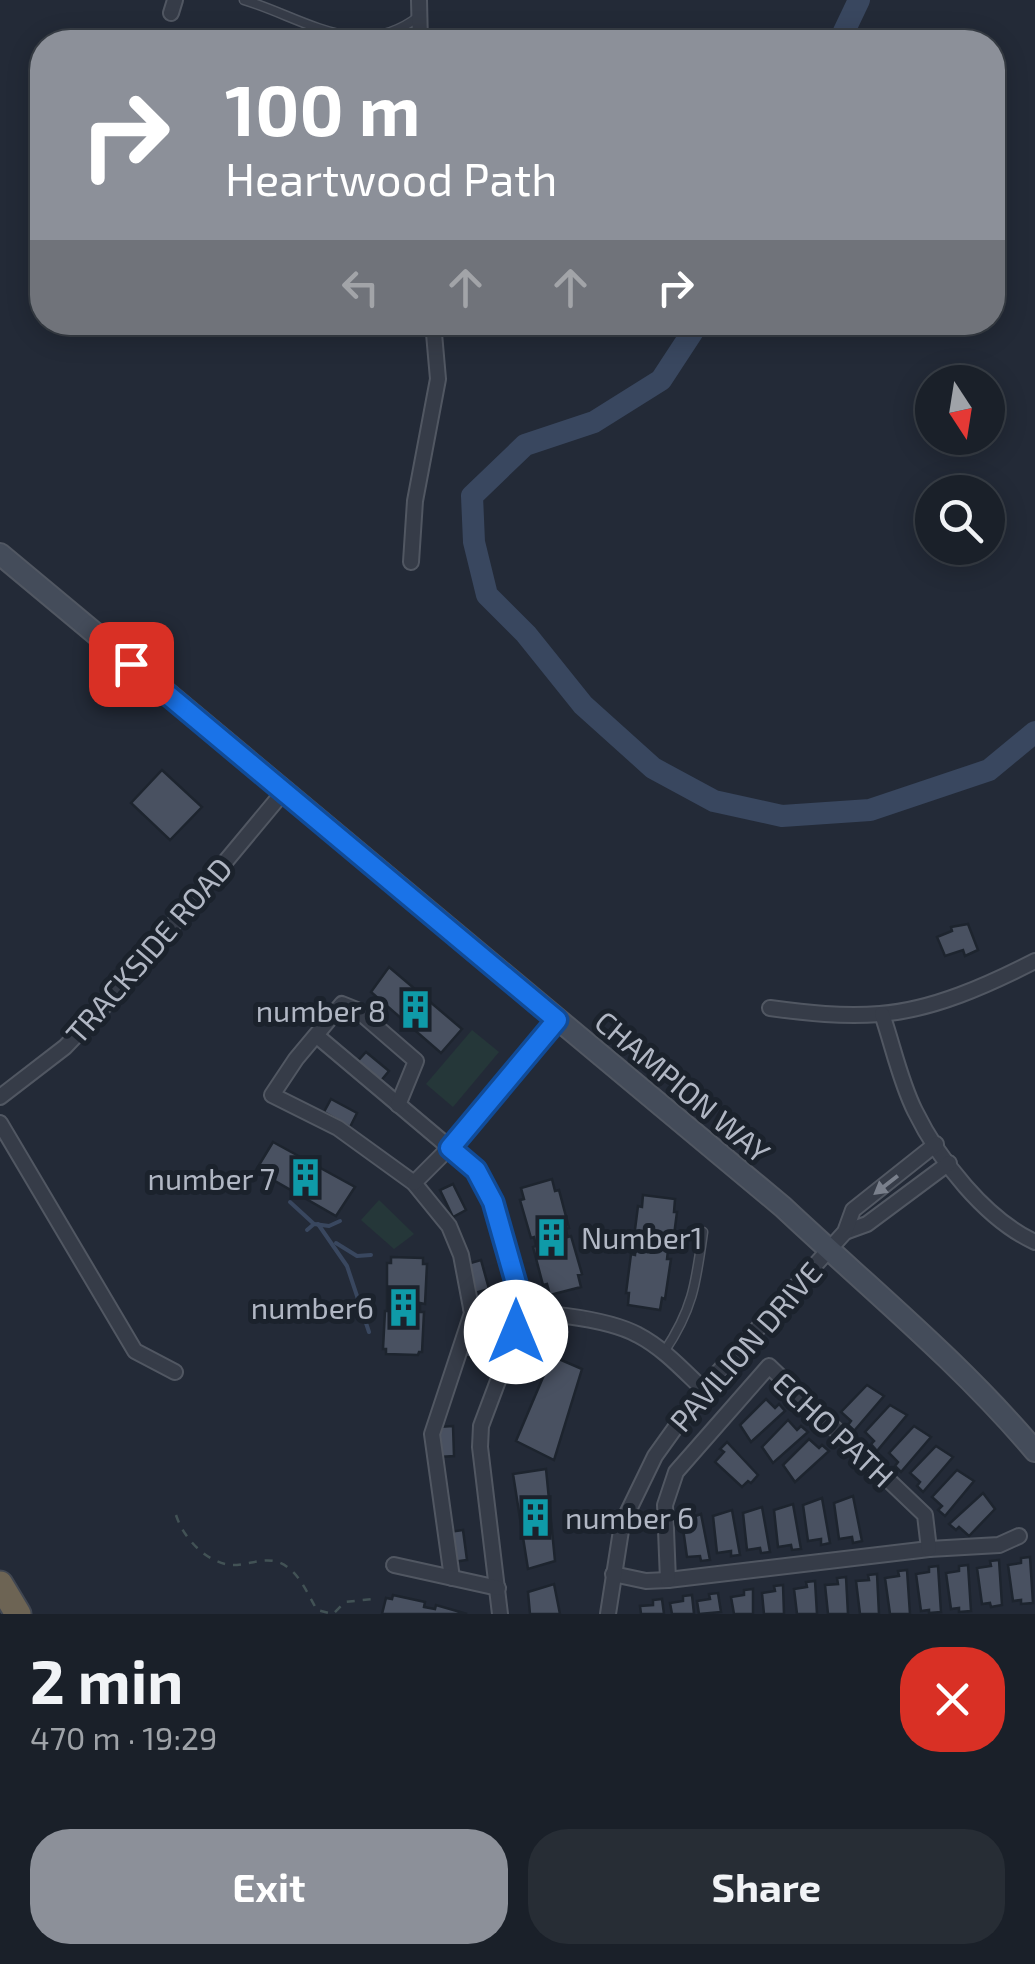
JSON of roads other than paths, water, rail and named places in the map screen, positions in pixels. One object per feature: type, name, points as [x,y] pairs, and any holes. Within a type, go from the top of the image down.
[{"type":"highway","points":[[0,1584],[18,1614]]},
{"type":"main road","name":"CHAMPION WAY","points":[[2,560],[285,790],[830,1249],[1035,1451]]},
{"type":"street","points":[[411,562],[416,500],[438,379],[434,335]]},
{"type":"street","name":"TRACKSIDE ROAD","points":[[0,1097],[65,1047],[111,999],[285,790]]},
{"type":"street","points":[[770,1008],[820,1014],[882,1014],[990,984],[1035,962]]},
{"type":"street","points":[[398,1105],[416,1061],[357,1010],[342,1004],[296,1059],[272,1096],[338,1128],[414,1183],[449,1226],[460,1255],[471,1308],[432,1434],[452,1578]]},
{"type":"street","points":[[882,1014],[915,1111],[966,1189],[1020,1235],[1035,1242]]},
{"type":"street","points":[[414,1183],[450,1148],[557,1020]]},
{"type":"street","points":[[317,1036],[486,1182],[516,1283],[517,1312],[516,1332],[481,1426],[480,1447],[500,1614]]},
{"type":"street","points":[[0,1123],[136,1351],[176,1372]]},
{"type":"street","name":"PAVILION DRIVE","points":[[608,1614],[622,1524],[655,1456],[703,1389],[845,1232],[853,1210],[936,1144]]},
{"type":"street","points":[[845,1232],[867,1224],[949,1163]]},
{"type":"street","points":[[471,1308],[601,1323],[636,1333],[664,1352],[703,1389]]},
{"type":"street","name":"ECHO PATH","points":[[668,1580],[665,1505],[676,1472],[770,1366],[925,1515],[929,1549]]},
{"type":"street","points":[[613,1574],[646,1581],[668,1580],[999,1544],[1019,1536]]},
{"type":"street","points":[[394,1565],[498,1588]]},
{"type":"lane","points":[[244,0],[321,30]]},
{"type":"lane","points":[[398,30],[419,8]]},
{"type":"lane","points":[[664,1352],[684,1322],[695,1289],[703,1232]]},
{"type":"waterway","points":[[845,30],[859,0]]},
{"type":"waterway","points":[[690,335],[661,380],[594,422],[525,445],[472,496],[474,542],[487,595],[526,634],[583,705],[653,768],[714,801],[782,816],[870,810],[989,770],[1035,732]]},
{"type":"waterway","points":[[290,1202],[314,1224]]},
{"type":"waterway","points":[[307,1230],[314,1224],[329,1226],[340,1221]]},
{"type":"waterway","points":[[318,1224],[347,1266],[369,1332]]},
{"type":"waterway","points":[[336,1243],[357,1256],[371,1255]]},
{"type":"place","name":"number 8","points":[[416,1010]]},
{"type":"place","name":"number 7","points":[[305,1178]]},
{"type":"place","name":"Number1","points":[[551,1237]]},
{"type":"place","name":"number6","points":[[404,1307]]},
{"type":"place","name":"number 6","points":[[535,1517]]}]
